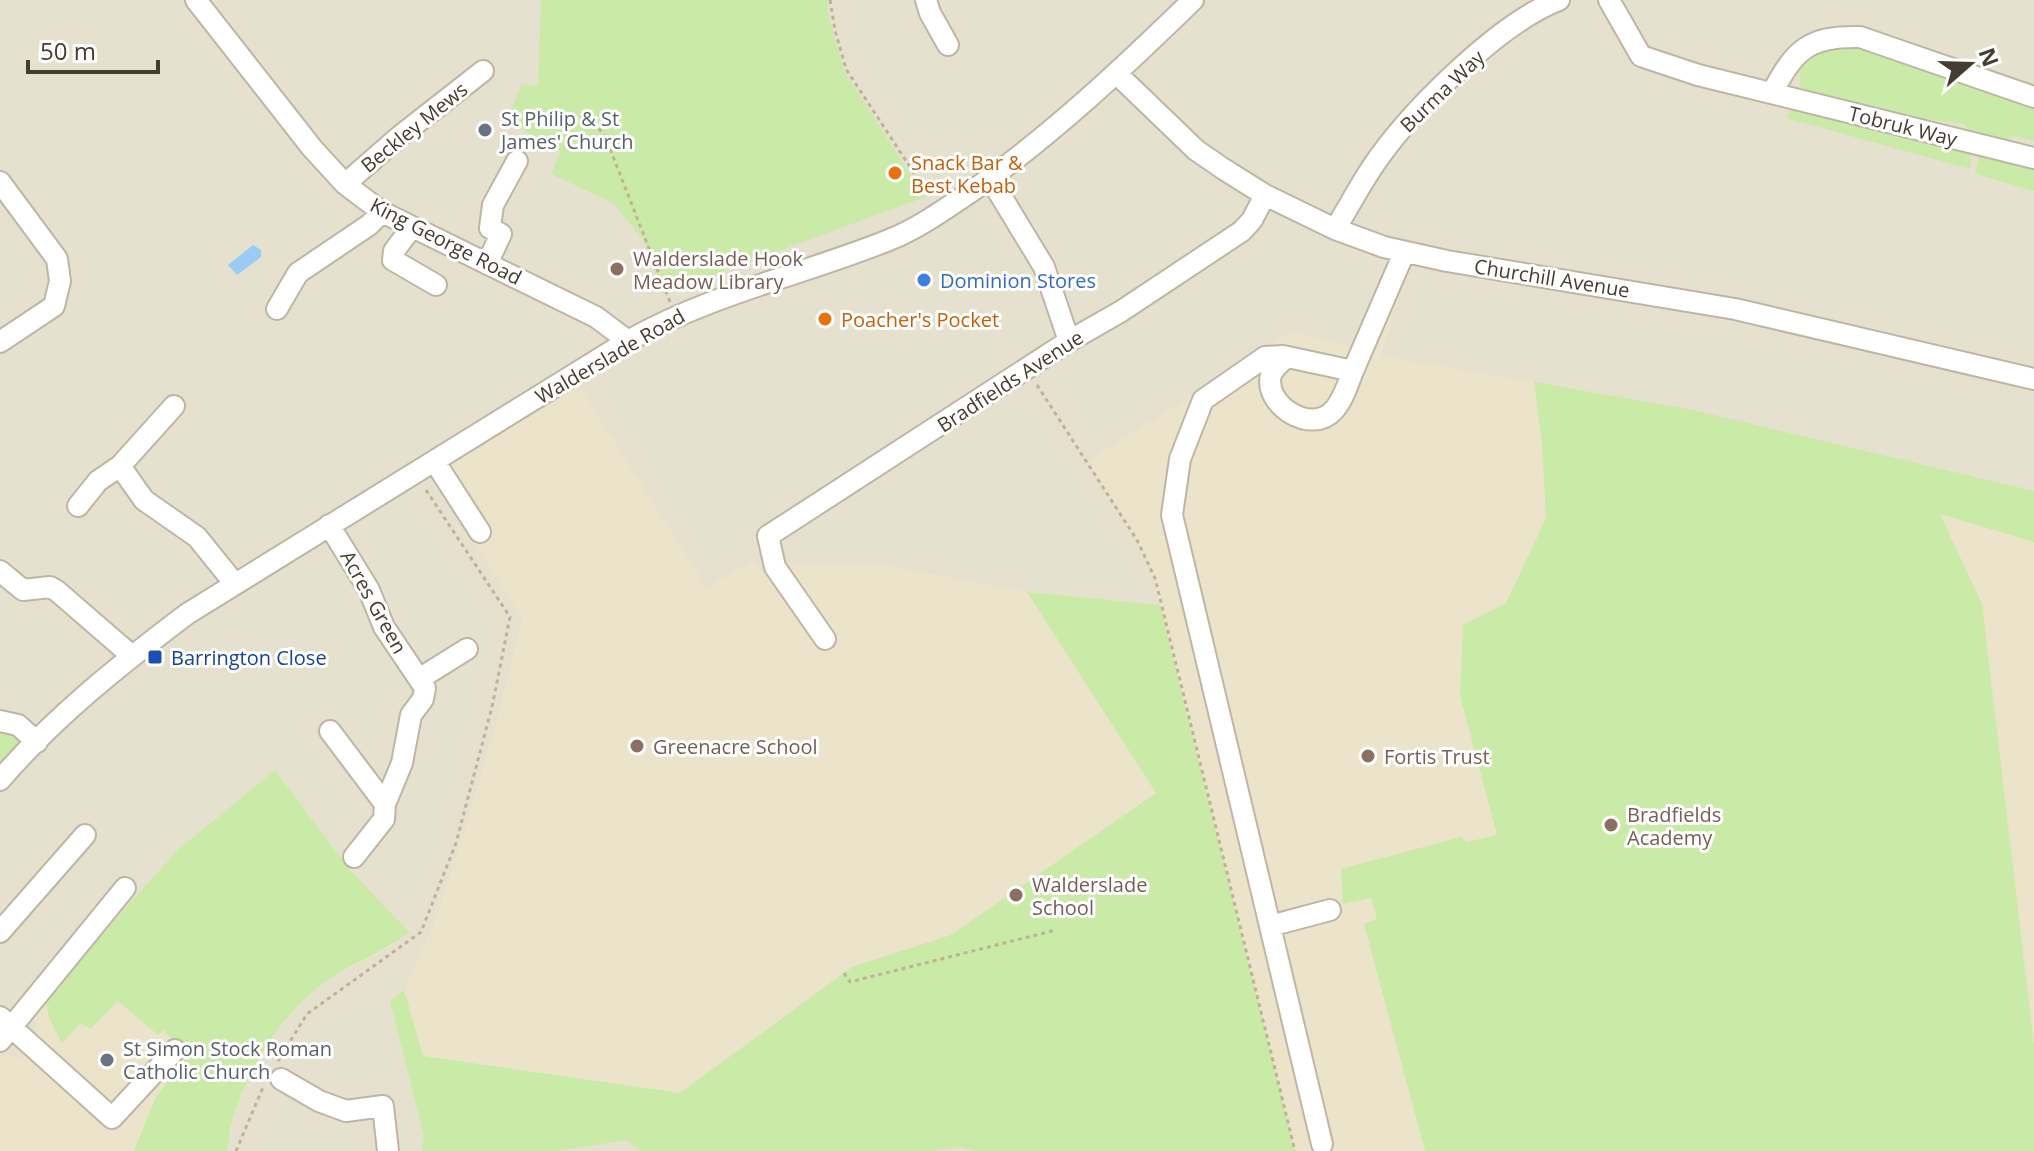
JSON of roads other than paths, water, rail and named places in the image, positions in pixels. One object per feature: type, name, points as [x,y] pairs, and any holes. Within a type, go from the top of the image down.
[{"type":"street","name":"King George Road","points":[[196,0],[293,125],[345,184],[382,212],[596,317],[628,341]]},
{"type":"street","points":[[926,0],[948,45]]},
{"type":"street","name":"Walderslade Road","points":[[0,780],[68,711],[187,614],[628,341],[713,300],[889,240],[928,221],[1041,139],[1117,74],[1193,0]]},
{"type":"street","name":"Burma Way","points":[[1335,229],[1379,156],[1424,103],[1539,4],[1559,0]]},
{"type":"street","name":"Tobruk Way","points":[[1609,0],[1641,56],[1698,75],[2034,158]]},
{"type":"street","points":[[1772,93],[1786,66],[1798,52],[1818,40],[1860,37],[2034,97]]},
{"type":"street","name":"Beckley Mews","points":[[345,184],[483,71]]},
{"type":"street","name":"Churchill Avenue","points":[[1117,74],[1196,150],[1265,195],[1335,229],[1404,253],[1735,309],[2034,379]]},
{"type":"street","points":[[487,264],[501,234],[490,228],[490,214],[517,161]]},
{"type":"street","points":[[990,178],[1044,267],[1069,341]]},
{"type":"street","points":[[0,182],[57,259],[60,281],[54,306],[0,342]]},
{"type":"street","name":"Bradfields Avenue","points":[[825,639],[775,567],[768,536],[1242,231],[1252,220],[1265,195]]},
{"type":"street","points":[[277,309],[298,273],[369,225],[382,212]]},
{"type":"street","points":[[412,227],[394,251],[393,260],[436,285]]},
{"type":"street","points":[[1287,357],[1275,368],[1270,378],[1272,393],[1286,409],[1311,422],[1334,411],[1404,253]]},
{"type":"street","points":[[1322,1144],[1172,515],[1180,459],[1203,400],[1265,357],[1287,357],[1353,371]]},
{"type":"street","points":[[78,506],[98,481],[120,466],[174,406]]},
{"type":"street","points":[[435,462],[480,532]]},
{"type":"street","points":[[120,466],[144,500],[197,537],[235,584]]},
{"type":"street","name":"Acres Green","points":[[329,525],[362,577],[384,627],[419,679]]},
{"type":"street","points":[[0,571],[23,590],[50,587],[57,591],[132,656]]},
{"type":"street","points":[[354,857],[384,819],[385,804],[402,763],[411,715],[423,699],[425,688],[419,679],[467,649]]},
{"type":"street","points":[[0,721],[18,725],[37,742]]},
{"type":"street","points":[[330,731],[385,804]]},
{"type":"street","points":[[0,932],[85,835]]},
{"type":"street","points":[[125,888],[4,1029],[112,1118],[175,1050]]},
{"type":"street","points":[[1270,926],[1330,910]]},
{"type":"street","points":[[276,1072],[319,1101],[346,1111],[383,1106],[388,1151]]},
{"type":"water","points":[[253,245],[261,250],[261,257],[237,275],[228,265]]},
{"type":"place","name":"St Philip & St James' Church","points":[[485,130]]},
{"type":"place","name":"Snack Bar & Best Kebab","points":[[895,173]]},
{"type":"place","name":"Walderslade Hook Meadow Library","points":[[617,269]]},
{"type":"place","name":"Dominion Stores","points":[[924,280]]},
{"type":"place","name":"Poacher's Pocket","points":[[825,319]]},
{"type":"place","name":"Barrington Close","points":[[155,657]]},
{"type":"place","name":"Greenacre School","points":[[637,746]]},
{"type":"place","name":"Fortis Trust","points":[[1368,756]]},
{"type":"place","name":"Bradfields Academy","points":[[1611,825]]},
{"type":"place","name":"Walderslade School","points":[[1016,895]]},
{"type":"place","name":"St Simon Stock Roman Catholic Church","points":[[107,1060]]}]
